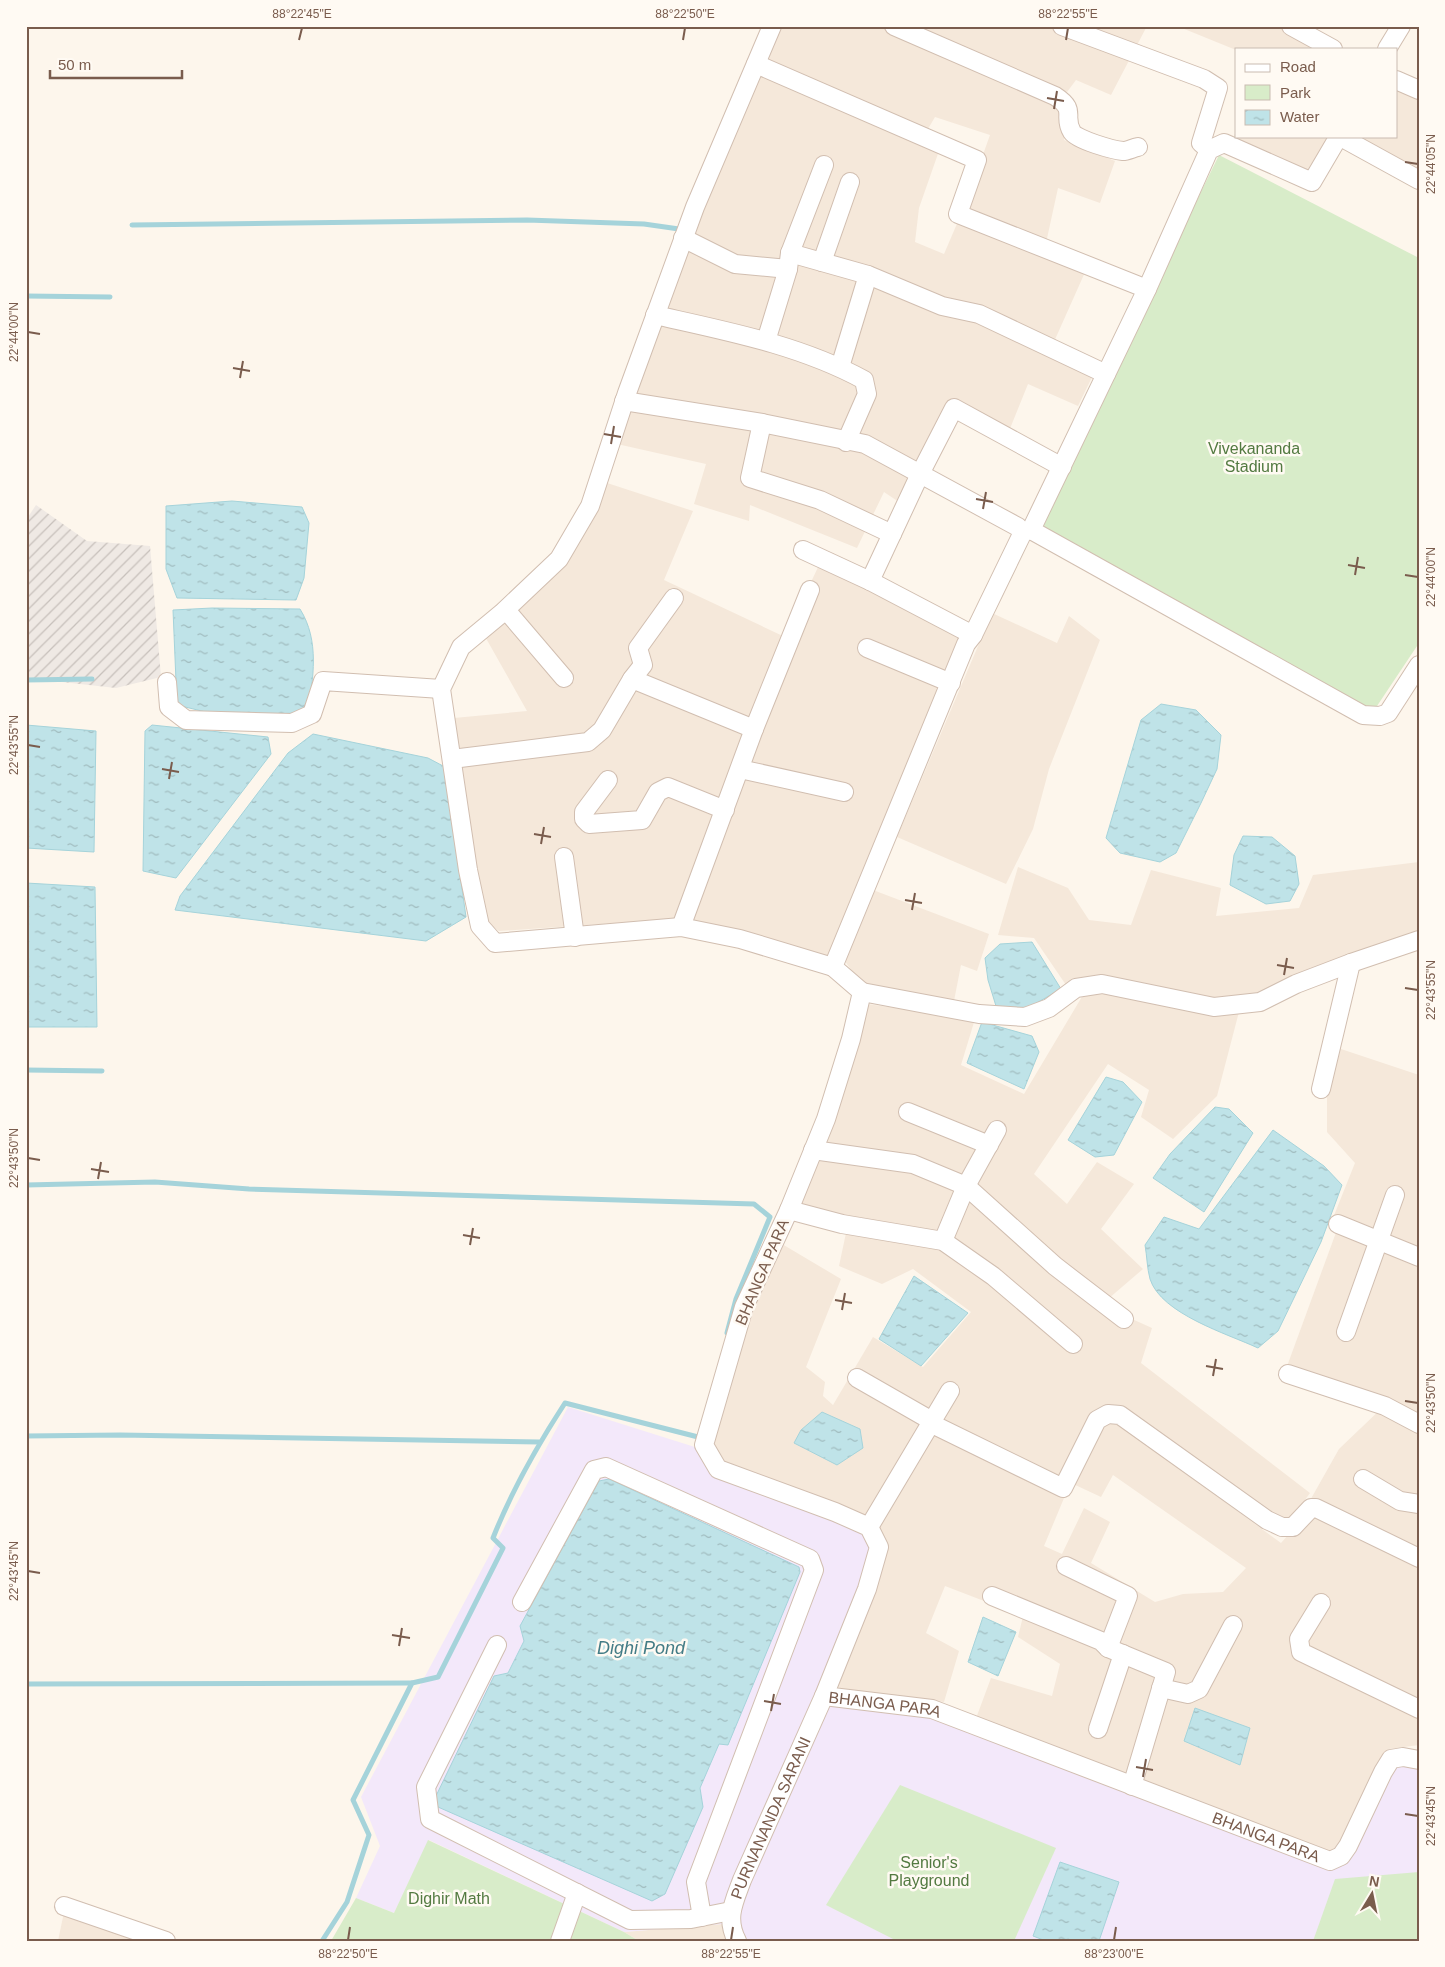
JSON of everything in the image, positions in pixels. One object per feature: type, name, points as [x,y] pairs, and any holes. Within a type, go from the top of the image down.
[{"type":"street","points":[[772,26],[683,238],[624,401],[590,506],[559,558],[506,610],[461,646],[441,689],[468,870],[480,926],[495,944],[681,928],[740,939],[833,968],[862,992],[979,1014],[1025,1017],[1049,1008],[1076,988],[1102,984],[1214,1007],[1260,1002],[1296,984],[1419,940]]},
{"type":"street","points":[[894,26],[1064,102],[1069,109],[1072,132],[1078,138],[1124,151],[1138,147]]},
{"type":"street","points":[[1062,26],[1204,79],[1218,88],[1201,143],[1209,150]]},
{"type":"street","points":[[1291,26],[1331,48]]},
{"type":"street","points":[[1388,48],[1401,26]]},
{"type":"street","points":[[756,64],[977,160],[958,214],[1147,289]]},
{"type":"street","points":[[1398,81],[1419,90]]},
{"type":"street","points":[[833,968],[966,644],[973,635],[1062,467],[1147,289],[1209,150],[1224,143],[1312,182],[1338,138]]},
{"type":"street","points":[[1343,138],[1419,180]]},
{"type":"street","points":[[766,341],[789,261],[824,165]]},
{"type":"street","points":[[822,262],[850,182]]},
{"type":"street","points":[[683,238],[735,264],[789,261],[822,262],[868,275],[942,306],[979,314],[1106,374]]},
{"type":"street","points":[[840,367],[868,275]]},
{"type":"street","points":[[655,315],[766,341],[840,367],[864,380],[868,387],[868,394],[846,442]]},
{"type":"street","points":[[624,401],[762,423],[846,442],[865,444],[1363,715],[1380,716],[1388,713],[1419,665]]},
{"type":"street","points":[[870,581],[920,474],[954,408],[1062,467]]},
{"type":"street","points":[[762,423],[750,478],[820,500],[892,534]]},
{"type":"street","points":[[803,550],[870,581],[973,635]]},
{"type":"street","points":[[681,928],[754,729],[810,590]]},
{"type":"street","points":[[452,759],[588,742],[602,730],[643,665],[638,648],[674,598]]},
{"type":"street","points":[[506,610],[564,678]]},
{"type":"street","points":[[867,648],[951,683]]},
{"type":"street","points":[[632,680],[754,729]]},
{"type":"street","points":[[167,682],[169,708],[186,720],[292,723],[312,714],[323,681],[441,689]]},
{"type":"street","points":[[740,769],[844,792]]},
{"type":"street","points":[[608,780],[584,812],[584,819],[589,824],[642,820],[658,792],[668,787],[725,810]]},
{"type":"street","points":[[564,858],[575,936]]},
{"type":"street","points":[[1321,1089],[1351,963]]},
{"type":"street","name":"BHANGA PARA","points":[[862,992],[851,1039],[826,1119],[789,1210],[744,1307],[704,1446],[718,1469],[835,1512],[869,1528],[879,1547],[867,1589],[824,1696],[932,1709],[1330,1861],[1341,1856],[1348,1846],[1383,1772],[1391,1760],[1403,1757],[1419,1760]]},
{"type":"street","points":[[908,1112],[993,1138],[966,1186],[943,1241]]},
{"type":"street","points":[[813,1150],[913,1164],[966,1186],[1055,1266],[1124,1319]]},
{"type":"street","points":[[1346,1332],[1376,1241],[1395,1195]]},
{"type":"street","points":[[789,1210],[842,1224],[943,1241],[993,1276],[1073,1344]]},
{"type":"street","points":[[1338,1224],[1419,1257]]},
{"type":"street","points":[[1288,1374],[1385,1406],[1419,1424]]},
{"type":"street","points":[[857,1378],[931,1422],[1063,1488],[1097,1420],[1108,1414],[1120,1415],[1267,1520],[1282,1527],[1293,1527],[1311,1508],[1316,1508],[1419,1558]]},
{"type":"street","points":[[869,1528],[950,1391]]},
{"type":"street","points":[[522,1602],[594,1470],[606,1467],[810,1559],[814,1570],[696,1882],[702,1917]]},
{"type":"street","points":[[1363,1479],[1400,1501],[1419,1504]]},
{"type":"street","points":[[1066,1566],[1128,1596],[1098,1729]]},
{"type":"street","points":[[992,1596],[1102,1640],[1116,1651],[1166,1672],[1132,1786]]},
{"type":"street","points":[[1320,1603],[1299,1639],[1300,1652],[1419,1709]]},
{"type":"street","points":[[1161,1688],[1188,1694],[1199,1689],[1233,1625]]},
{"type":"street","points":[[497,1646],[426,1787],[430,1819],[630,1920],[691,1919],[731,1911]]},
{"type":"street","name":"PURNANANDA SARANI","points":[[737,1941],[730,1928],[731,1911],[746,1871],[824,1696]]},
{"type":"street","points":[[560,1941],[577,1893]]},
{"type":"street","points":[[64,1906],[166,1941]]},
{"type":"shaded area","points":[[781,26],[884,26],[1053,97],[1067,109],[1064,140],[1115,161],[1100,203],[1058,188],[1046,243],[962,213],[990,135],[935,117],[925,134],[766,61]]},
{"type":"shaded area","points":[[902,26],[1147,26],[1111,95],[1076,80],[1067,92]]},
{"type":"shaded area","points":[[1177,26],[1291,26],[1338,48],[1235,48],[1235,50]]},
{"type":"shaded area","points":[[757,70],[940,148],[919,208],[915,242],[944,254],[959,219],[1086,270],[1049,353],[1094,373],[1078,406],[1028,384],[1009,431],[952,401],[902,504],[884,492],[857,548],[750,505],[749,521],[694,504],[706,464],[617,444],[675,282]]},
{"type":"shaded area","points":[[1398,81],[1419,91],[1419,179],[1346,138],[1398,138]]},
{"type":"shaded area","points":[[1235,134],[1235,138],[1332,138],[1309,179],[1231,144]]},
{"type":"shaded area","points":[[601,481],[693,511],[664,580],[785,637],[820,563],[965,637],[829,957],[746,932],[673,919],[499,931],[481,918],[454,718],[527,711],[483,633],[565,563]]},
{"type":"shaded area","points":[[36,505],[87,541],[150,546],[161,677],[116,688],[26,678],[26,520]]},
{"type":"shaded area","points":[[992,613],[1057,643],[1069,616],[1100,640],[1049,769],[1033,829],[1006,884],[897,837]]},
{"type":"shaded area","points":[[1419,862],[1419,936],[1255,996],[1215,999],[1066,985],[1034,938],[998,935],[1018,867],[1068,888],[1089,920],[1131,925],[1151,870],[1221,888],[1216,916],[1299,908],[1313,875]]},
{"type":"shaded area","points":[[873,890],[989,934],[977,971],[961,965],[953,1006],[860,982],[844,960]]},
{"type":"shaded area","points":[[1131,993],[1218,1012],[1240,1008],[1217,1096],[1173,1139],[1141,1117],[1149,1090],[1108,1064],[1034,1174],[1067,1204],[1097,1162],[1134,1184],[1101,1229],[1143,1269],[1101,1305],[1152,1328],[1141,1363],[1310,1493],[1284,1529],[1111,1408],[1091,1416],[1061,1485],[976,1447],[1067,1491],[1044,1546],[1062,1554],[1084,1508],[1110,1522],[1091,1563],[1155,1602],[1183,1594],[1223,1592],[1246,1568],[1113,1475],[1101,1497],[1071,1483],[1097,1424],[1112,1419],[1281,1543],[1312,1508],[1419,1561],[1419,1745],[1389,1749],[1346,1838],[1332,1852],[975,1721],[991,1678],[1052,1696],[1060,1664],[1018,1637],[1025,1608],[988,1590],[984,1601],[945,1586],[926,1633],[959,1651],[944,1702],[834,1689],[881,1573],[886,1539],[872,1523],[929,1424],[922,1422],[867,1517],[709,1464],[710,1440],[749,1311],[782,1244],[841,1279],[806,1367],[825,1382],[823,1396],[833,1405],[873,1337],[923,1367],[971,1312],[913,1269],[882,1284],[839,1266],[846,1233],[937,1241],[985,1274],[1073,1346],[1078,1345],[1068,1332],[947,1241],[796,1205],[823,1144],[867,1004],[975,1019],[961,1065],[1024,1094],[1083,995]]},
{"type":"shaded area","points":[[1338,1048],[1419,1075],[1419,1251],[1333,1218],[1355,1163],[1327,1132],[1327,1080]]},
{"type":"shaded area","points":[[1338,1227],[1419,1257],[1419,1555],[1308,1504],[1339,1449],[1384,1406],[1286,1369]]},
{"type":"shaded area","points":[[568,1407],[698,1448],[709,1472],[863,1530],[871,1548],[860,1586],[817,1696],[935,1715],[1330,1868],[1394,1764],[1419,1760],[1419,1941],[746,1941],[743,1932],[722,1924],[624,1932],[429,1840],[394,1913],[356,1898],[380,1846],[361,1797]]},
{"type":"shaded area","points":[[64,1912],[147,1941],[58,1941]]},
{"type":"shaded area","points":[[722,1924],[730,1941],[639,1941],[624,1932]]},
{"type":"green space","name":"Vivekananda Stadium","points":[[1219,155],[1419,258],[1419,643],[1373,712],[1037,527]]},
{"type":"green space","name":"Senior's Playground","points":[[900,1785],[1056,1848],[1014,1941],[897,1941],[826,1905]]},
{"type":"green space","name":"Dighir Math","points":[[428,1840],[624,1932],[639,1941],[331,1941],[356,1898],[394,1913]]},
{"type":"green space","points":[[1419,1872],[1419,1941],[1313,1941],[1335,1879]]},
{"type":"water","points":[[232,501],[302,507],[309,523],[304,578],[296,600],[177,598],[166,569],[166,506]]},
{"type":"water","points":[[212,608],[300,609],[306,621],[313,647],[313,673],[308,713],[218,715],[177,705],[173,610]]},
{"type":"water","points":[[1161,704],[1196,710],[1221,735],[1217,769],[1201,803],[1176,853],[1160,862],[1120,853],[1106,838],[1141,720]]},
{"type":"water","points":[[26,725],[96,731],[94,852],[26,848]]},
{"type":"water","points":[[152,725],[268,737],[271,754],[176,878],[143,871],[145,731]]},
{"type":"water","points":[[313,734],[428,758],[445,767],[466,917],[426,941],[175,910],[180,896],[288,753]]},
{"type":"water","points":[[1243,836],[1272,837],[1295,856],[1299,884],[1290,901],[1266,904],[1230,885],[1234,855]]},
{"type":"water","points":[[26,883],[95,887],[97,1027],[26,1027]]},
{"type":"water","points":[[1032,942],[1061,989],[1026,1009],[996,1006],[988,980],[985,958],[1000,944]]},
{"type":"water","points":[[982,1022],[1032,1036],[1039,1052],[1024,1089],[967,1063]]},
{"type":"water","points":[[1106,1077],[1123,1082],[1142,1102],[1114,1155],[1095,1157],[1068,1140]]},
{"type":"water","points":[[1215,1107],[1229,1109],[1253,1133],[1204,1212],[1153,1178],[1170,1154]]},
{"type":"water","points":[[1273,1130],[1324,1166],[1342,1185],[1321,1242],[1278,1331],[1258,1348],[1197,1321],[1167,1303],[1150,1279],[1145,1245],[1164,1217],[1199,1229]]},
{"type":"water","points":[[914,1276],[968,1313],[921,1366],[879,1339]]},
{"type":"water","points":[[822,1412],[860,1429],[863,1448],[837,1465],[794,1443],[801,1430]]},
{"type":"water","name":"Dighi Pond","points":[[609,1479],[799,1567],[800,1572],[728,1745],[719,1744],[700,1788],[703,1807],[665,1894],[652,1901],[438,1807],[435,1798],[494,1676],[508,1673],[524,1641],[520,1626],[599,1481]]},
{"type":"water","points":[[983,1617],[1016,1632],[998,1676],[968,1662]]},
{"type":"water","points":[[1195,1708],[1250,1728],[1240,1765],[1184,1741]]},
{"type":"water","points":[[1060,1862],[1119,1882],[1099,1941],[1046,1941],[1033,1936]]},
{"type":"waterway","points":[[132,225],[527,220],[644,224],[679,229]]},
{"type":"waterway","points":[[26,296],[110,297]]},
{"type":"waterway","points":[[26,680],[92,679]]},
{"type":"waterway","points":[[26,1070],[102,1071]]},
{"type":"waterway","points":[[26,1185],[155,1182],[249,1189],[754,1204],[770,1217],[736,1299],[727,1333]]},
{"type":"waterway","points":[[322,1941],[347,1902],[369,1835],[353,1800],[412,1683],[438,1677],[503,1548],[493,1538],[508,1503],[535,1452],[565,1403],[702,1438],[702,1436]]},
{"type":"waterway","points":[[26,1436],[120,1435],[539,1442]]},
{"type":"waterway","points":[[26,1684],[412,1683]]}]
